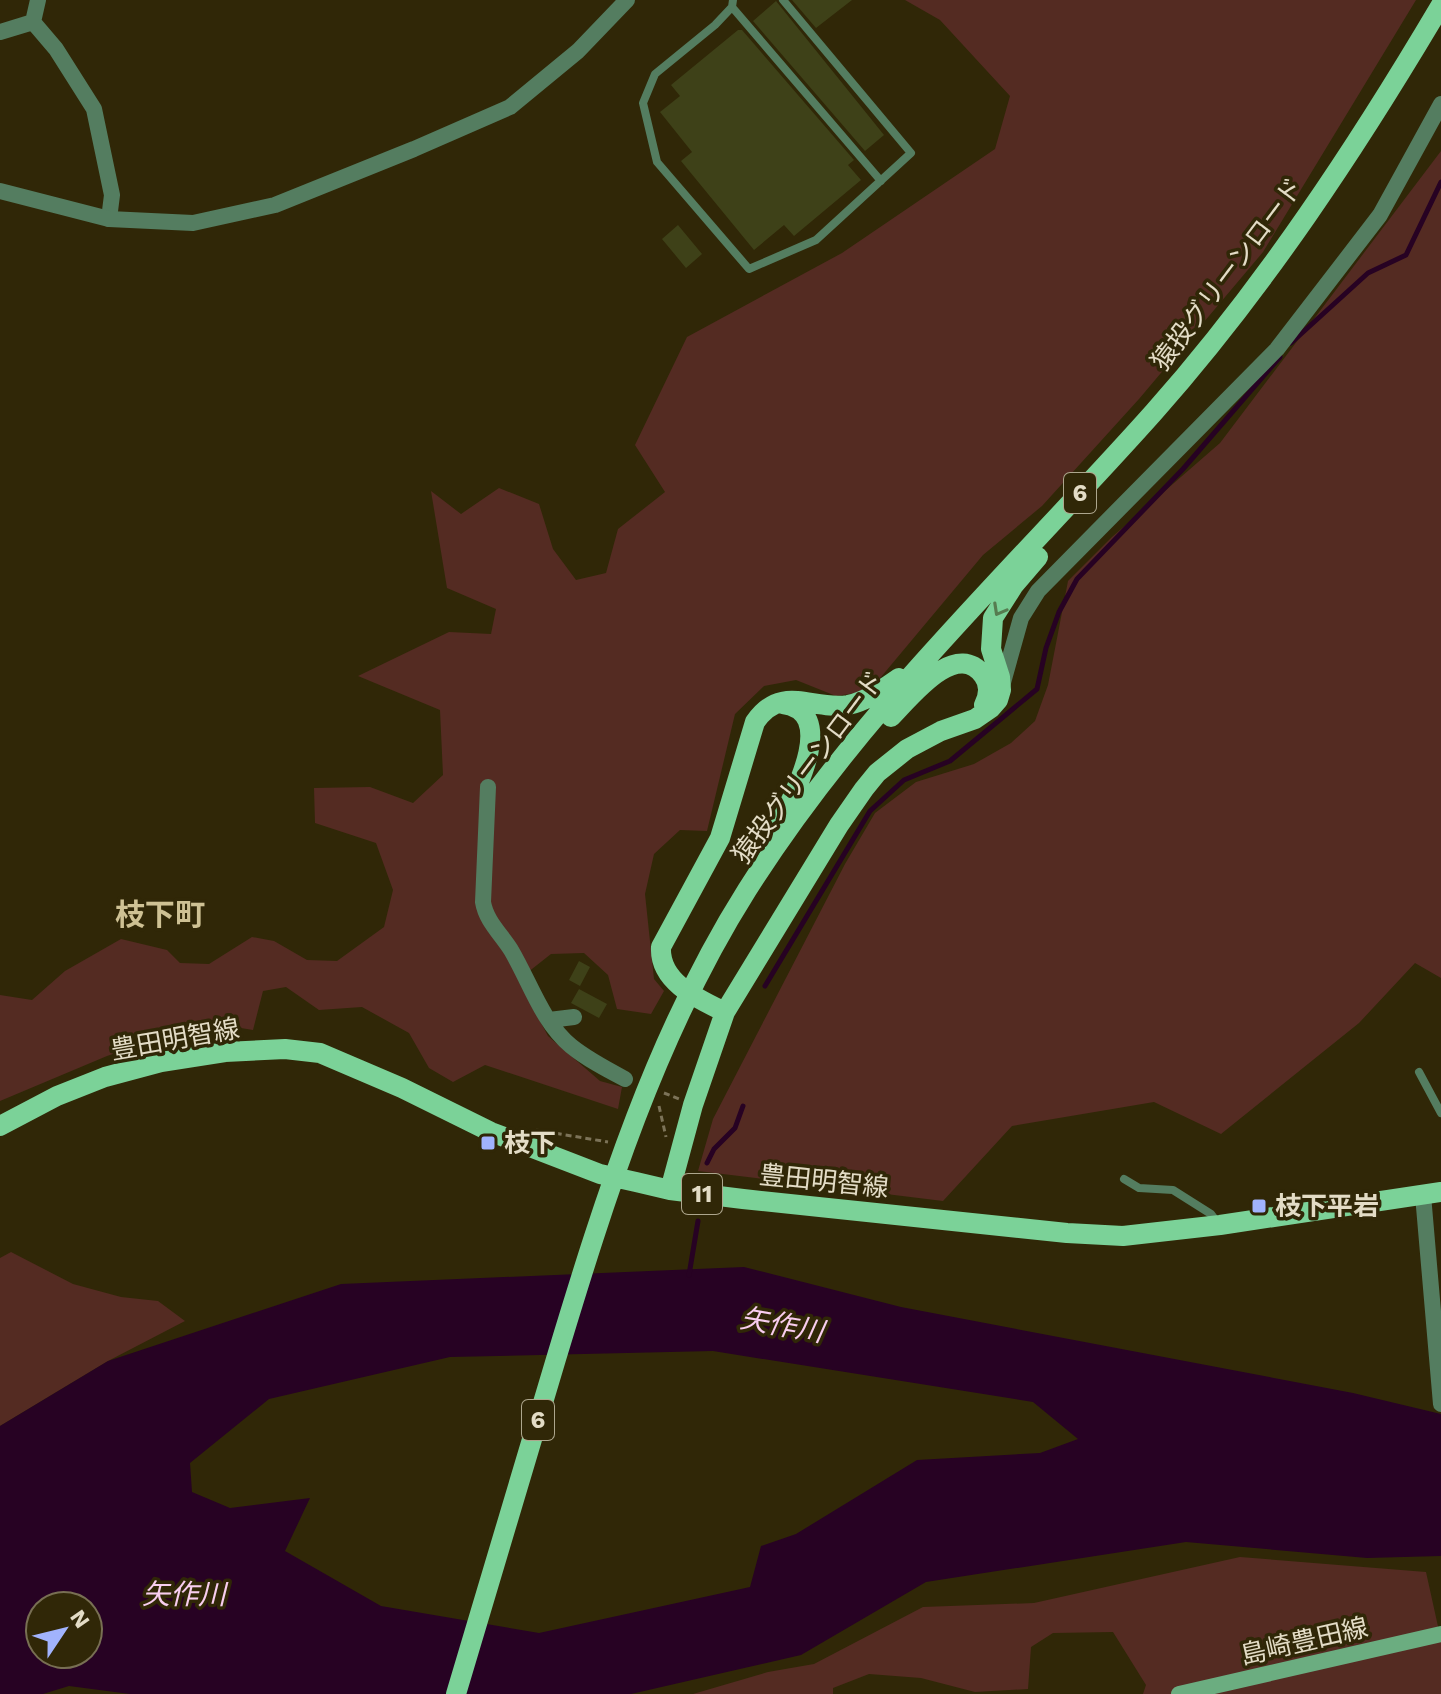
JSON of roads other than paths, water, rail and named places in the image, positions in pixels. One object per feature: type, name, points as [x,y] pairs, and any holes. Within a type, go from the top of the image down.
[{"type":"main road","name":"猿投グリーンロード","points":[[456,1694],[620,1145],[675,1020],[747,889],[853,743],[920,664],[1067,508],[1205,353],[1355,142],[1441,5]]},
{"type":"main road","points":[[670,1190],[693,1105],[725,1012],[839,825],[877,773],[907,749],[991,708],[1001,690],[991,649],[993,618],[1014,585],[1139,443],[1205,353]]},
{"type":"main road","points":[[785,834],[914,694],[940,670],[958,663],[976,668],[983,675],[988,691],[982,709],[963,723]]},
{"type":"main road","points":[[725,1012],[675,983],[663,966],[661,947],[720,838],[755,722],[771,705],[791,700],[832,706],[858,702],[884,689],[920,664]]},
{"type":"main road","points":[[747,889],[798,784],[810,746],[810,732],[802,714],[789,705],[771,705]]},
{"type":"main road","name":"豊田明智線","points":[[0,1126],[57,1096],[105,1077],[225,1052],[285,1049],[320,1053],[349,1064],[491,1132],[600,1174],[670,1190],[1067,1233],[1123,1236],[1432,1194]]},
{"type":"main road","name":"島崎豊田線","points":[[1179,1694],[1441,1634]]},
{"type":"street","points":[[33,22],[38,0]]},
{"type":"street","points":[[0,191],[109,219],[193,223],[275,205],[510,107],[578,51],[627,0]]},
{"type":"street","points":[[0,32],[33,22]]},
{"type":"street","points":[[33,22],[56,49],[94,109],[112,195],[109,219]]},
{"type":"street","points":[[1001,690],[1021,618],[1038,591],[1277,349],[1380,215],[1441,104]]},
{"type":"street","points":[[488,787],[484,913],[507,944],[549,1020],[569,1045],[625,1079]]},
{"type":"street","points":[[549,1020],[574,1017]]},
{"type":"street","points":[[1432,1194],[1434,1310],[1441,1404]]},
{"type":"lane","points":[[783,0],[911,153],[881,181],[816,240],[749,269],[657,162],[643,103],[655,74],[715,25],[732,3],[881,181]]},
{"type":"lane","points":[[1419,1072],[1441,1113]]},
{"type":"lane","points":[[1124,1179],[1139,1188],[1173,1190],[1211,1214],[1220,1225]]},
{"type":"water","name":"矢作川","points":[[744,1267],[901,1307],[1353,1393],[1441,1414],[1441,1556],[1367,1558],[1186,1542],[926,1582],[801,1655],[631,1694],[130,1694],[69,1686],[43,1694],[0,1694],[0,1426],[108,1361],[341,1284]],"holes":[[[713,1351],[1033,1402],[1078,1439],[1040,1453],[917,1460],[796,1534],[761,1546],[750,1587],[539,1633],[381,1606],[285,1551],[310,1498],[230,1508],[192,1492],[190,1463],[269,1399],[450,1357]]]},
{"type":"waterway","points":[[1291,343],[1368,273],[1406,255],[1441,182]]},
{"type":"waterway","points":[[765,986],[870,811],[904,780],[950,761],[1037,689],[1046,648],[1059,612],[1077,579],[1183,469],[1280,357]]},
{"type":"waterway","points":[[707,1163],[714,1149],[735,1128],[743,1106]]},
{"type":"waterway","points":[[689,1275],[698,1221]]},
{"type":"place","name":"枝下","points":[[488,1143]]},
{"type":"place","name":"枝下平岩","points":[[1259,1206]]},
{"type":"district","name":"枝下町","points":[[160,914]]}]
